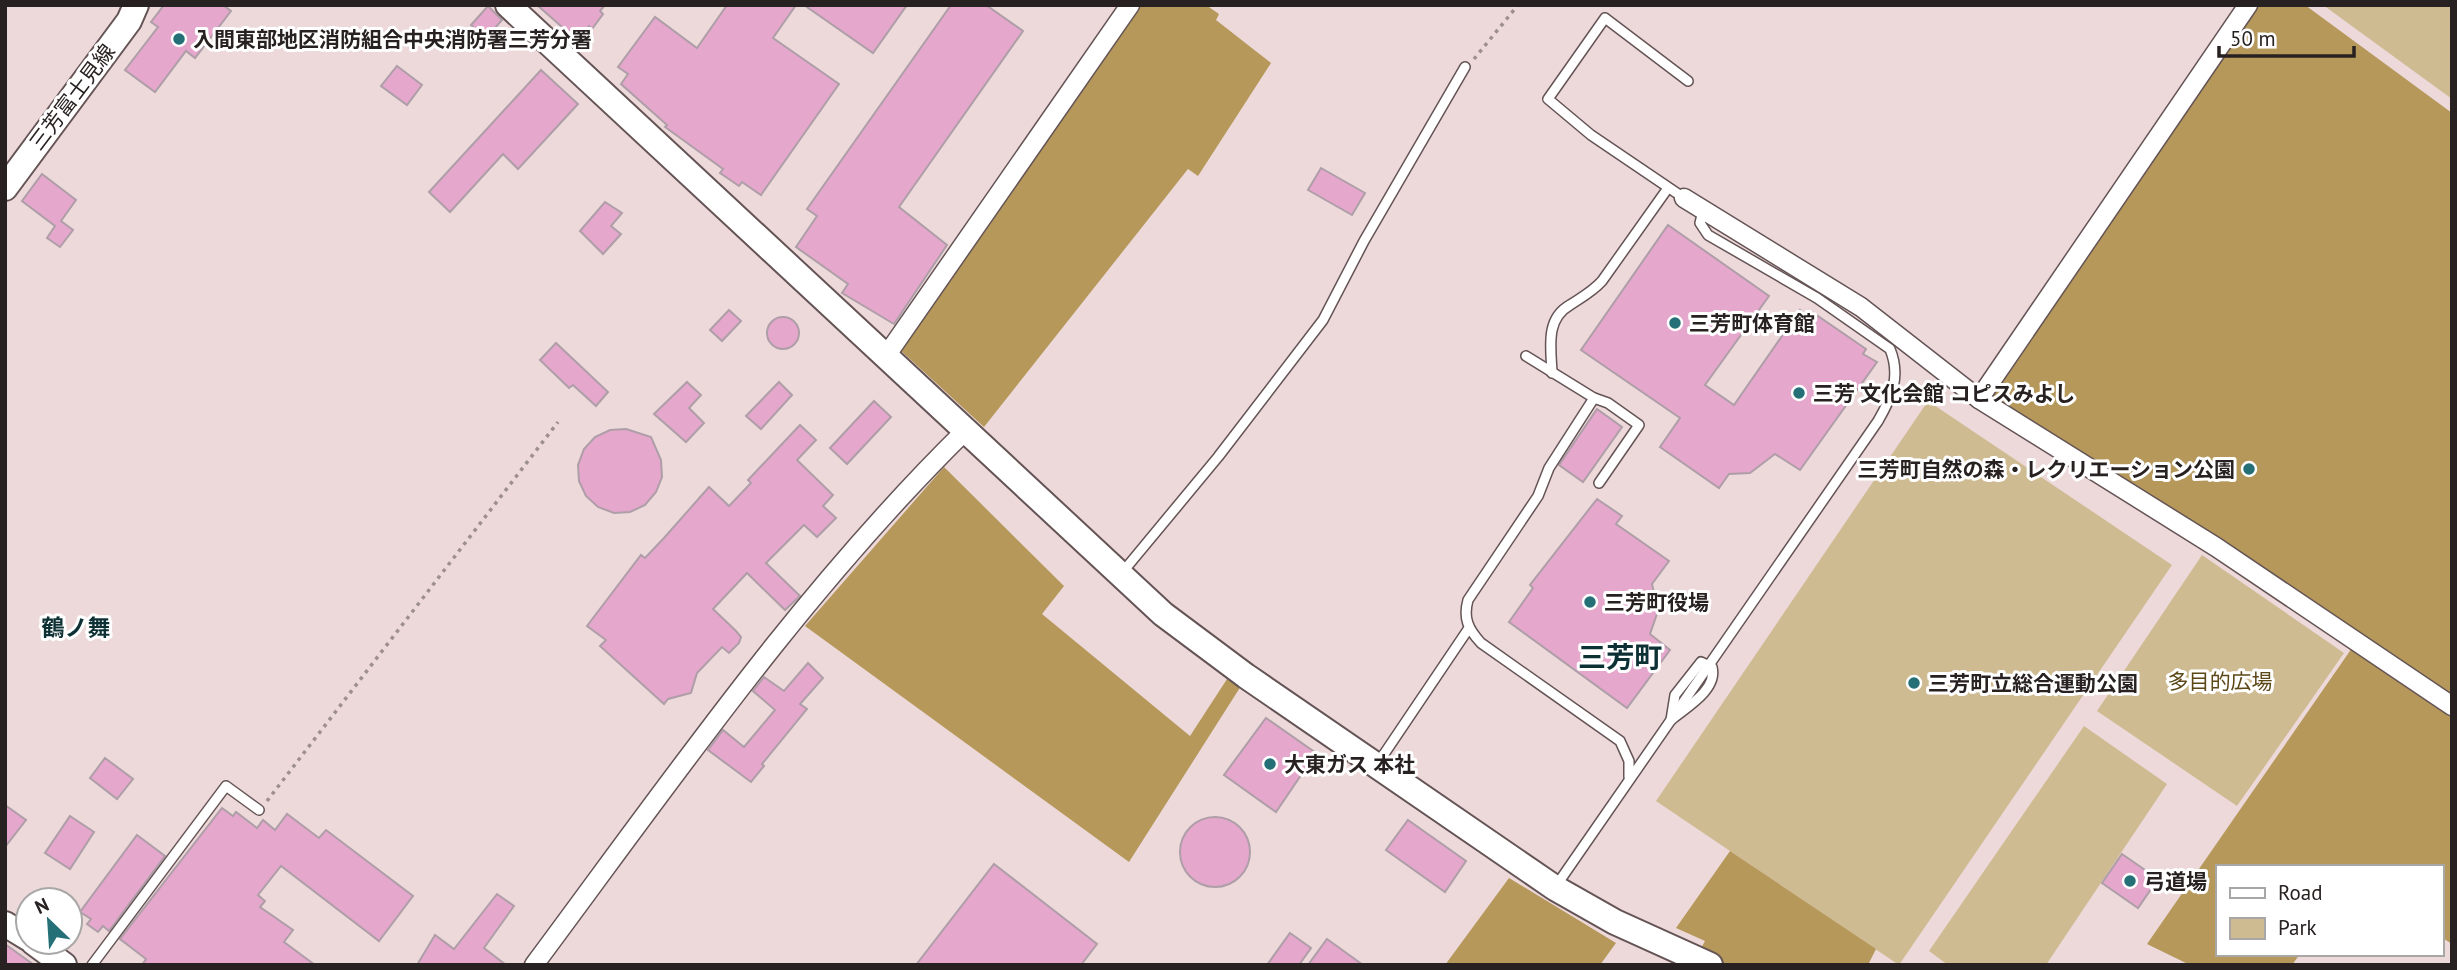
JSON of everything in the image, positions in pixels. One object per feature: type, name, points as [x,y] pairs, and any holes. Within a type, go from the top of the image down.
[{"type":"street","name":"三芳富士見線","points":[[5,188],[129,21],[136,5]]},
{"type":"street","points":[[508,5],[1163,614],[1246,676],[1555,888],[1615,922],[1710,965]]},
{"type":"street","points":[[886,356],[1130,5]]},
{"type":"street","points":[[1979,399],[2248,5]]},
{"type":"street","points":[[1676,193],[1861,307],[1979,399],[2216,547],[2452,706]]},
{"type":"street","points":[[534,965],[754,668],[919,476],[966,430]]},
{"type":"lane","points":[[1552,373],[1552,327],[1560,311],[1590,293],[1602,281],[1676,193],[1591,135],[1548,99],[1605,18],[1688,81]]},
{"type":"lane","points":[[1120,576],[1218,457],[1323,320],[1364,241],[1465,67]]},
{"type":"lane","points":[[1555,888],[1878,421],[1890,399],[1896,379],[1895,361],[1890,349],[1817,298],[1708,235],[1700,223],[1703,211]]},
{"type":"lane","points":[[1526,356],[1594,398],[1608,403],[1639,425],[1599,483]]},
{"type":"lane","points":[[1594,398],[1549,468],[1538,496],[1468,600],[1465,613],[1469,628],[1497,655],[1620,741],[1629,761],[1628,782]]},
{"type":"lane","points":[[1376,765],[1469,628]]},
{"type":"lane","points":[[92,965],[226,786],[259,810]]},
{"type":"path","points":[[1465,67],[1483,52],[1518,5]]},
{"type":"path","points":[[259,810],[558,422]]},
{"type":"green space","points":[[2323,5],[2452,5],[2452,99]]},
{"type":"green space","name":"三芳町立総合運動公園","points":[[1928,401],[2172,565],[1899,965],[1656,801]]},
{"type":"green space","name":"多目的広場","points":[[2202,555],[2344,653],[2237,806],[2097,711]]},
{"type":"green space","points":[[2084,726],[2167,784],[2046,965],[1948,965],[1929,951]]},
{"type":"shaded area","points":[[1139,5],[1206,5],[1219,14],[1216,20],[1271,63],[1198,176],[1188,169],[984,427],[899,349]]},
{"type":"shaded area","points":[[2258,5],[2305,5],[2452,113],[2452,944],[2443,938],[2443,865],[2216,865],[2216,956],[2299,956],[2292,965],[2190,965],[2147,944],[2361,635],[1988,395]]},
{"type":"shaded area","points":[[944,467],[1064,586],[1042,614],[1190,736],[1229,676],[1241,686],[1129,862],[805,626]]},
{"type":"shaded area","points":[[1730,851],[1876,949],[1868,965],[1692,965],[1705,941],[1676,928]]},
{"type":"shaded area","points":[[1509,878],[1616,943],[1600,965],[1445,965]]},
{"type":"building","name":"入間東部地区消防組合中央消防署三芳分署","points":[[164,5],[223,5],[231,11],[195,58],[186,51],[155,92],[125,70],[158,27],[151,22]]},
{"type":"building","points":[[537,5],[605,5],[600,11],[603,14],[592,29],[589,26],[578,41]]},
{"type":"building","points":[[727,5],[796,5],[773,38],[839,84],[761,195],[742,182],[739,186],[720,173],[723,169],[665,127],[667,125],[621,84],[628,74],[618,67],[655,17],[697,48]]},
{"type":"building","points":[[804,5],[907,5],[873,53]]},
{"type":"building","points":[[951,5],[986,5],[1023,31],[899,207],[947,245],[894,324],[842,293],[848,284],[796,247],[817,216],[807,209]]},
{"type":"building","points":[[488,6],[502,20],[486,38],[471,25]]},
{"type":"building","points":[[397,66],[422,85],[407,105],[381,86]]},
{"type":"building","points":[[541,70],[578,104],[518,169],[503,154],[450,212],[429,192]]},
{"type":"building","points":[[1321,168],[1365,193],[1352,215],[1308,190]]},
{"type":"building","points":[[42,174],[76,200],[61,221],[73,230],[60,247],[47,238],[55,226],[22,201]]},
{"type":"building","points":[[605,202],[622,213],[611,226],[621,234],[603,254],[580,231]]},
{"type":"building","points":[[1668,225],[1769,296],[1705,385],[1734,405],[1800,310],[1809,317],[1812,312],[1866,349],[1863,354],[1877,362],[1800,470],[1775,454],[1750,473],[1729,474],[1719,488],[1660,447],[1680,418],[1581,350]]},
{"type":"building","points":[[729,310],[741,321],[722,341],[710,330]]},
{"type":"building","points":[[783,317],[794,322],[799,333],[794,344],[783,349],[772,344],[767,333],[772,322]]},
{"type":"building","points":[[556,343],[608,392],[596,406],[573,385],[569,388],[540,360]]},
{"type":"building","points":[[687,382],[701,395],[689,408],[704,423],[686,442],[654,414]]},
{"type":"building","points":[[779,382],[792,395],[761,429],[746,416]]},
{"type":"building","points":[[874,401],[891,417],[847,464],[830,448]]},
{"type":"building","points":[[1597,409],[1622,427],[1583,482],[1559,465]]},
{"type":"building","points":[[800,425],[816,440],[797,460],[833,495],[823,506],[836,518],[817,537],[804,525],[766,563],[800,596],[785,610],[747,573],[713,609],[741,637],[739,643],[729,653],[722,647],[697,673],[691,693],[668,699],[664,704],[600,646],[606,640],[587,626],[641,555],[645,558],[709,487],[729,506],[751,483],[748,480]]},
{"type":"building","points":[[626,429],[651,437],[661,460],[662,477],[656,492],[645,505],[630,512],[614,513],[598,507],[586,496],[579,481],[578,465],[584,449],[595,437],[610,430]]},
{"type":"building","name":"三芳町役場","points":[[1597,499],[1622,516],[1616,524],[1669,561],[1652,584],[1658,611],[1650,634],[1670,650],[1627,708],[1509,622],[1533,588],[1530,585]]},
{"type":"building","points":[[808,663],[823,678],[800,704],[807,709],[762,764],[764,766],[751,782],[708,750],[723,730],[744,747],[775,710],[753,691],[764,677],[784,691]]},
{"type":"building","name":"大東ガス 本社","points":[[1266,718],[1316,753],[1276,812],[1224,775]]},
{"type":"building","points":[[105,758],[133,779],[117,799],[90,778]]},
{"type":"building","points":[[5,805],[26,820],[5,847]]},
{"type":"building","points":[[222,808],[233,816],[236,812],[257,828],[263,820],[275,830],[287,814],[319,838],[326,830],[413,896],[379,941],[281,866],[258,895],[265,901],[260,907],[293,930],[284,942],[315,965],[142,965],[146,959],[120,939]]},
{"type":"building","points":[[70,816],[94,832],[70,869],[45,853]]},
{"type":"building","points":[[1215,817],[1240,827],[1250,852],[1240,877],[1215,887],[1190,877],[1180,852],[1190,827]]},
{"type":"building","points":[[1408,820],[1466,861],[1445,892],[1386,850]]},
{"type":"building","points":[[137,835],[165,856],[109,931],[103,926],[98,932],[87,924],[91,919],[84,915],[84,907]]},
{"type":"building","name":"弓道場","points":[[2122,854],[2158,879],[2138,908],[2102,883]]},
{"type":"building","points":[[994,864],[1097,944],[1081,965],[916,965]]},
{"type":"building","points":[[497,894],[514,906],[484,948],[506,965],[417,965],[435,935],[454,949]]},
{"type":"building","points":[[1290,933],[1311,948],[1299,965],[1267,965]]},
{"type":"building","points":[[1327,939],[1363,965],[1308,965]]},
{"type":"building","points":[[5,944],[14,951],[14,956],[22,956],[34,965],[5,965]]},
{"type":"place","name":"入間東部地区消防組合中央消防署三芳分署","points":[[179,39]]},
{"type":"place","name":"三芳町体育館","points":[[1675,323]]},
{"type":"place","name":"三芳 文化会館 コピスみよし","points":[[1799,393]]},
{"type":"place","name":"三芳町自然の森・レクリエーション公園","points":[[2249,469]]},
{"type":"place","name":"三芳町役場","points":[[1590,602]]},
{"type":"place","name":"三芳町立総合運動公園","points":[[1914,683]]},
{"type":"place","name":"大東ガス 本社","points":[[1270,764]]},
{"type":"place","name":"弓道場","points":[[2130,881]]},
{"type":"district","name":"鶴ノ舞","points":[[76,627]]},
{"type":"district","name":"三芳町","points":[[1620,656]]}]
